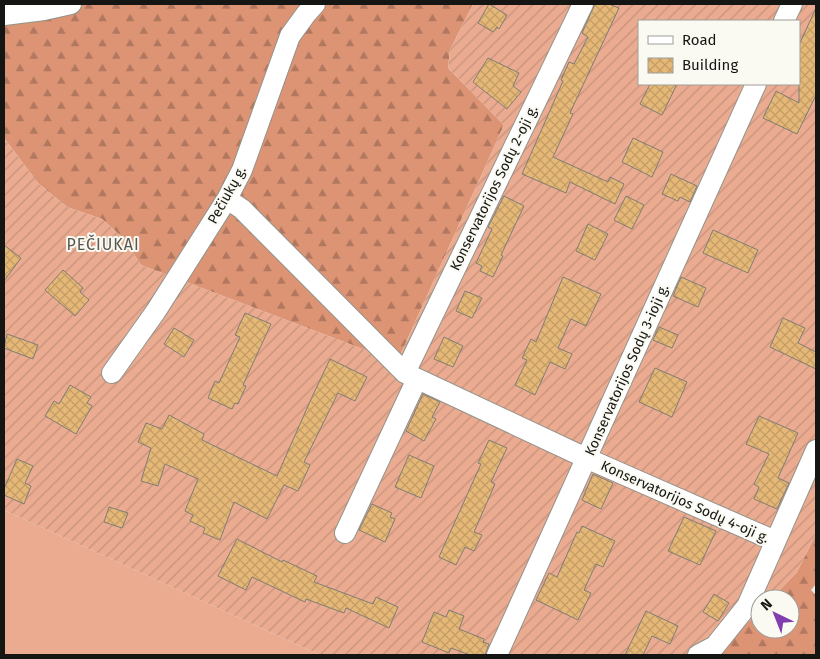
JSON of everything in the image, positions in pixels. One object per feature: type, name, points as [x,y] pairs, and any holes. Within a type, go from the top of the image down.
[{"type":"street","points":[[4,15],[44,10],[71,4]]},
{"type":"street","name":"Pečiukų g.","points":[[112,373],[156,311],[227,200],[242,170],[290,36],[315,4]]},
{"type":"street","name":"Konservatorijos Sodų 2-oji g.","points":[[345,533],[411,376],[583,4]]},
{"type":"street","points":[[784,20],[792,4]]},
{"type":"street","name":"Konservatorijos Sodų 3-ioji g.","points":[[497,655],[756,85]]},
{"type":"street","points":[[227,200],[242,208],[411,376]]},
{"type":"street","name":"Konservatorijos Sodų 4-oji g.","points":[[411,376],[586,458],[775,541]]},
{"type":"street","points":[[698,655],[715,646],[747,606],[816,450]]},
{"type":"shaded area","points":[[473,4],[816,4],[816,534],[797,572],[781,589],[750,589],[750,620],[720,651],[714,655],[320,655],[4,510],[4,138],[38,183],[67,207],[102,219],[124,239],[141,265],[397,362],[504,125],[448,68],[450,50]]},
{"type":"shaded area","points":[[4,510],[320,655],[4,655]]},
{"type":"green space","points":[[4,4],[473,4],[450,50],[448,68],[504,125],[397,362],[141,265],[124,239],[102,219],[67,207],[38,183],[4,138]]},
{"type":"green space","points":[[816,534],[816,584],[811,590],[816,595],[816,655],[714,655],[750,620],[750,639],[800,639],[800,589],[781,589],[797,572]]},
{"type":"building","points":[[489,4],[507,15],[499,29],[497,27],[493,32],[478,23]]},
{"type":"building","points":[[595,4],[609,4],[619,8],[570,113],[573,114],[553,157],[608,182],[610,177],[624,184],[615,204],[570,182],[566,193],[522,174],[563,81],[561,80],[569,62],[574,64],[588,37],[582,33]]},
{"type":"building","points":[[816,8],[816,95],[797,134],[763,118],[776,91],[799,103],[800,43]]},
{"type":"building","points":[[488,58],[519,73],[513,86],[521,92],[507,109],[473,82]]},
{"type":"building","points":[[650,85],[677,85],[662,115],[640,104]]},
{"type":"building","points":[[633,138],[663,152],[652,177],[622,162]]},
{"type":"building","points":[[671,174],[697,186],[690,202],[680,197],[678,201],[662,194]]},
{"type":"building","points":[[504,196],[524,206],[493,277],[480,271],[482,266],[476,263],[492,229],[488,227]]},
{"type":"building","points":[[626,196],[644,205],[632,229],[614,220]]},
{"type":"building","points":[[588,224],[608,234],[595,260],[576,251]]},
{"type":"building","points":[[713,230],[758,250],[748,273],[703,253]]},
{"type":"building","points":[[4,245],[21,258],[4,281]]},
{"type":"building","points":[[63,270],[83,288],[80,292],[89,300],[75,316],[45,290]]},
{"type":"building","points":[[563,277],[601,294],[586,326],[571,319],[558,348],[572,354],[565,369],[550,362],[535,395],[515,385],[527,360],[522,358],[531,339],[536,342]]},
{"type":"building","points":[[681,277],[706,288],[698,307],[673,296]]},
{"type":"building","points":[[465,291],[482,298],[472,318],[456,311]]},
{"type":"building","points":[[245,313],[271,324],[243,385],[246,386],[238,404],[235,403],[232,409],[208,398],[215,381],[219,383],[240,337],[235,335]]},
{"type":"building","points":[[783,318],[805,328],[798,343],[816,352],[816,369],[770,347]]},
{"type":"building","points":[[659,327],[678,335],[672,348],[653,340]]},
{"type":"building","points":[[174,328],[194,340],[184,357],[164,344]]},
{"type":"building","points":[[7,334],[38,345],[33,359],[4,348]]},
{"type":"building","points":[[444,337],[463,346],[453,367],[434,359]]},
{"type":"building","points":[[330,359],[367,377],[355,401],[338,393],[304,462],[310,465],[298,491],[284,485],[267,519],[234,502],[220,540],[203,533],[205,528],[190,521],[193,515],[185,511],[198,479],[165,464],[158,486],[141,481],[151,448],[138,442],[146,423],[162,429],[169,415],[204,434],[202,440],[277,476]]},
{"type":"building","points":[[655,368],[687,382],[672,417],[639,402]]},
{"type":"building","points":[[70,385],[91,397],[87,403],[92,406],[76,434],[45,416],[54,401],[59,404]]},
{"type":"building","points":[[423,394],[440,402],[432,417],[436,419],[424,441],[406,431]]},
{"type":"building","points":[[759,416],[798,433],[778,478],[789,483],[777,509],[754,499],[759,487],[754,484],[769,454],[746,444]]},
{"type":"building","points":[[489,440],[507,448],[491,482],[495,484],[474,532],[482,535],[474,551],[465,547],[456,565],[439,557],[481,464],[478,463]]},
{"type":"building","points":[[409,455],[434,466],[421,498],[395,487]]},
{"type":"building","points":[[17,459],[33,466],[25,483],[31,486],[24,504],[4,495],[4,489]]},
{"type":"building","points":[[593,474],[613,483],[601,509],[582,500]]},
{"type":"building","points":[[372,504],[392,513],[390,517],[395,519],[385,542],[359,530]]},
{"type":"building","points":[[109,507],[128,513],[122,528],[104,522]]},
{"type":"building","points":[[684,517],[716,531],[700,565],[668,551]]},
{"type":"building","points":[[582,526],[615,541],[603,567],[596,564],[584,590],[591,593],[578,620],[536,600],[549,573],[557,577],[577,532],[579,533]]},
{"type":"building","points":[[237,539],[282,562],[283,560],[317,576],[314,582],[373,604],[376,597],[398,607],[389,628],[346,608],[344,613],[306,599],[305,602],[252,577],[246,590],[218,576]]},
{"type":"building","points":[[714,594],[729,603],[718,621],[703,612]]},
{"type":"building","points":[[449,610],[464,616],[459,629],[484,639],[483,642],[489,644],[485,655],[470,655],[451,648],[449,653],[422,642],[434,612],[446,617]]},
{"type":"building","points":[[646,611],[678,626],[670,644],[652,636],[643,655],[625,655]]},
{"type":"district","name":"PEČIUKAI","points":[[103,244]]}]
